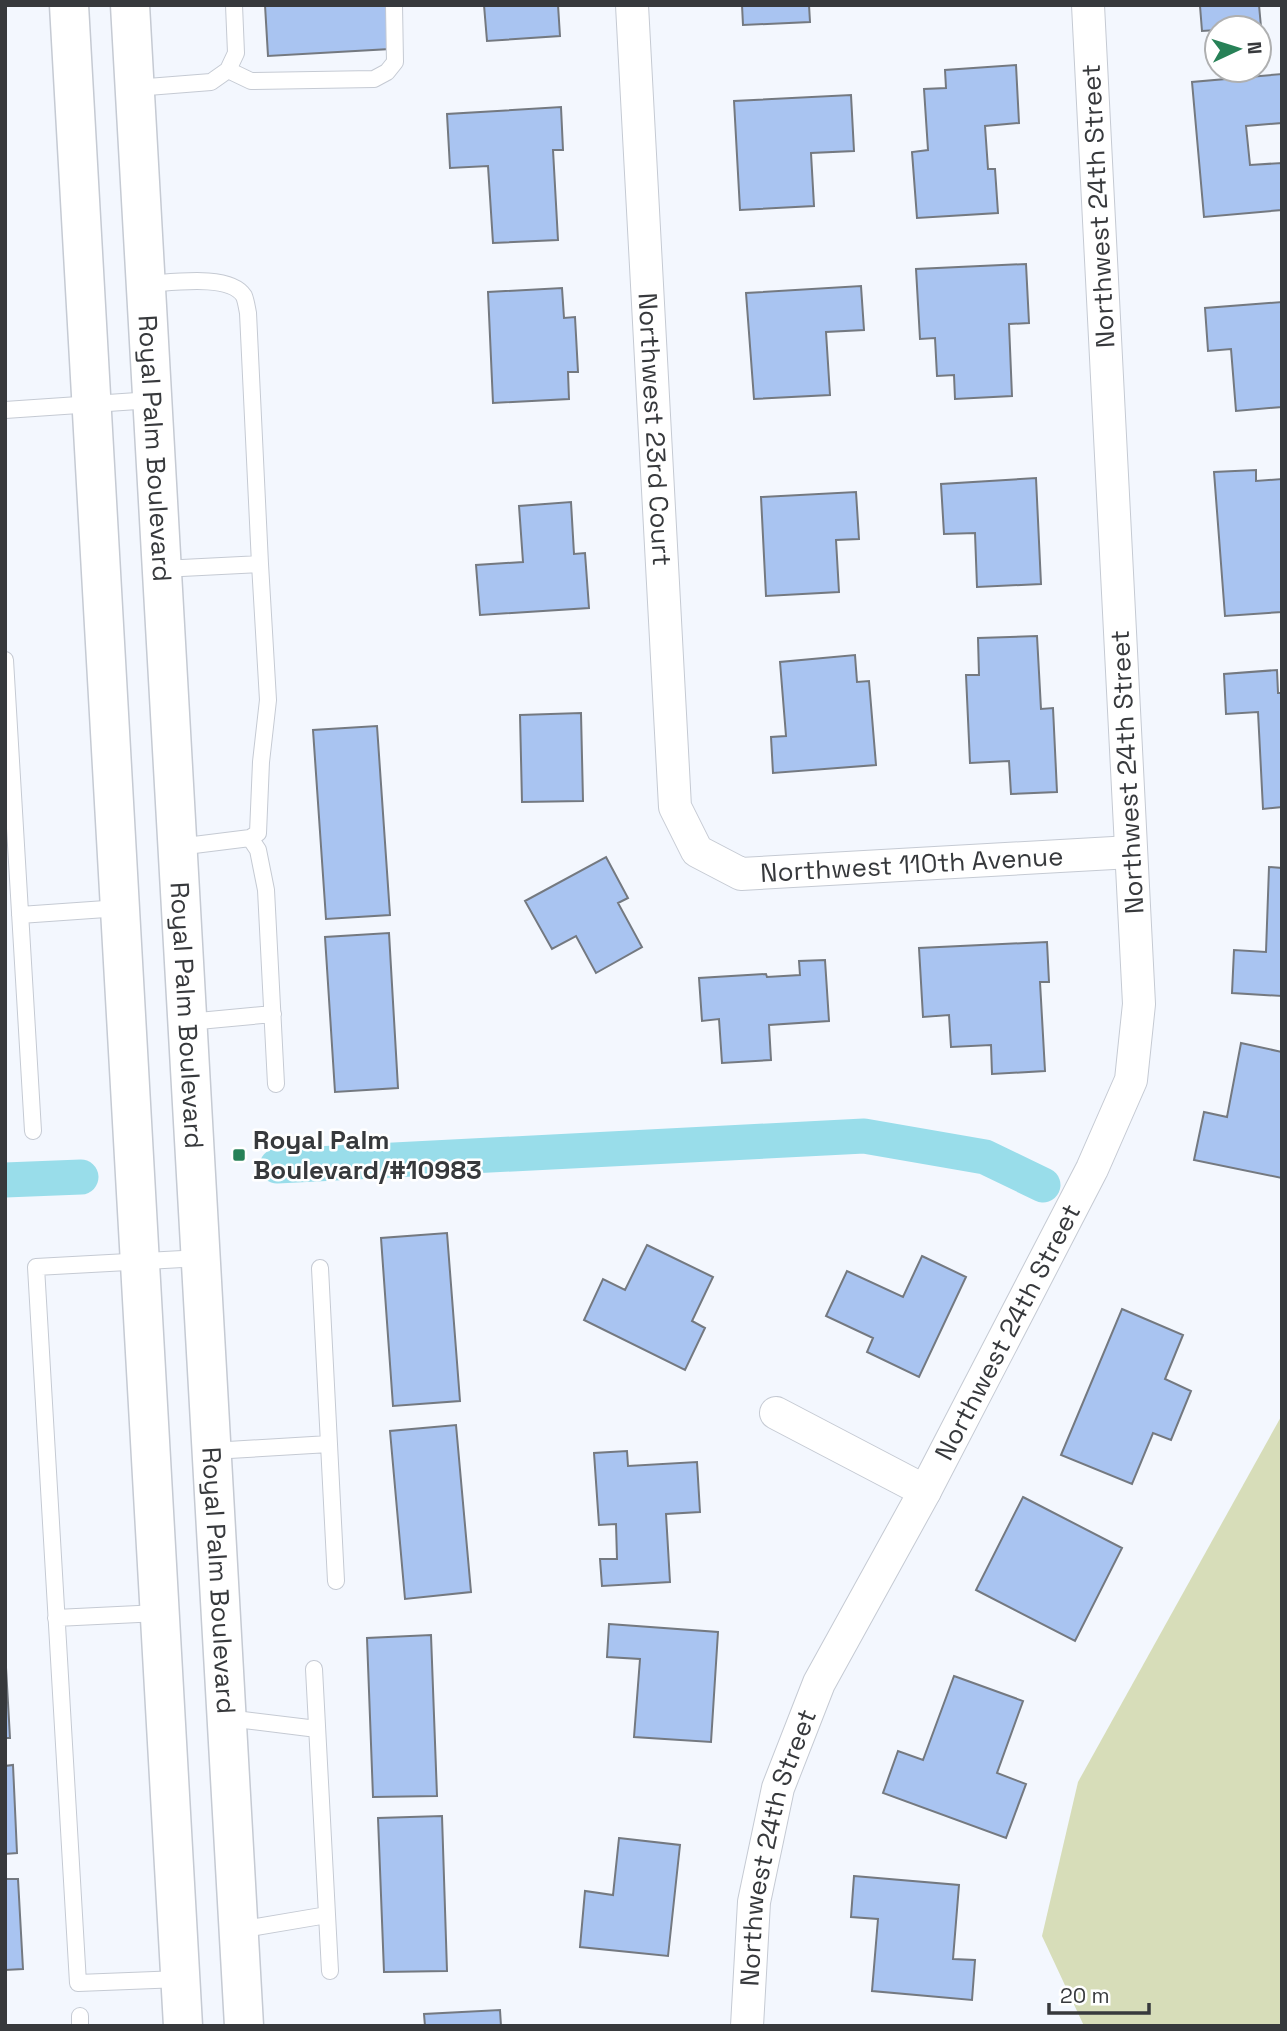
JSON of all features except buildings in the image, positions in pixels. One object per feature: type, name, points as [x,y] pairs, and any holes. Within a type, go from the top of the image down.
[{"type":"main road","points":[[69,5],[183,2026]]},
{"type":"main road","name":"Royal Palm Boulevard","points":[[130,5],[244,2026]]},
{"type":"street","name":"Northwest 23rd Court","points":[[632,5],[675,807],[697,851]]},
{"type":"street","name":"Northwest 24th Street","points":[[747,2026],[754,1902],[778,1788],[819,1683],[926,1491],[1092,1168],[1131,1080],[1139,1004],[1088,5]]},
{"type":"street","name":"Northwest 110th Avenue","points":[[697,851],[741,874],[1131,852]]},
{"type":"street","name":"Northwest 24th Street","points":[[776,1413],[926,1491]]},
{"type":"lane","points":[[135,88],[211,82],[228,70],[236,53],[234,5]]},
{"type":"lane","points":[[228,70],[251,80],[374,79],[387,72],[395,62],[394,5]]},
{"type":"lane","points":[[146,284],[210,281],[234,286],[244,297],[248,313],[268,700],[261,762],[258,833],[250,838],[178,846]]},
{"type":"lane","points":[[5,410],[152,400]]},
{"type":"lane","points":[[162,569],[260,564]]},
{"type":"lane","points":[[5,660],[33,1131]]},
{"type":"lane","points":[[250,838],[258,850],[266,890],[276,1084]]},
{"type":"lane","points":[[20,915],[120,908]]},
{"type":"lane","points":[[187,1022],[272,1014]]},
{"type":"lane","points":[[180,1979],[78,1983],[36,1267],[201,1258]]},
{"type":"lane","points":[[320,1268],[336,1581]]},
{"type":"lane","points":[[212,1451],[329,1444]]},
{"type":"lane","points":[[56,1618],[159,1613]]},
{"type":"lane","points":[[314,1669],[330,1971]]},
{"type":"lane","points":[[227,1718],[317,1730]]},
{"type":"lane","points":[[239,1930],[327,1914]]},
{"type":"green space","points":[[1282,1415],[1282,2026],[1084,2026],[1042,1936],[1078,1782]]},
{"type":"waterway","points":[[277,1166],[864,1136],[985,1157],[1043,1185]]},
{"type":"waterway","points":[[5,1180],[81,1177]]},
{"type":"place","name":"Royal Palm Boulevard/#10983","points":[[239,1155]]}]
